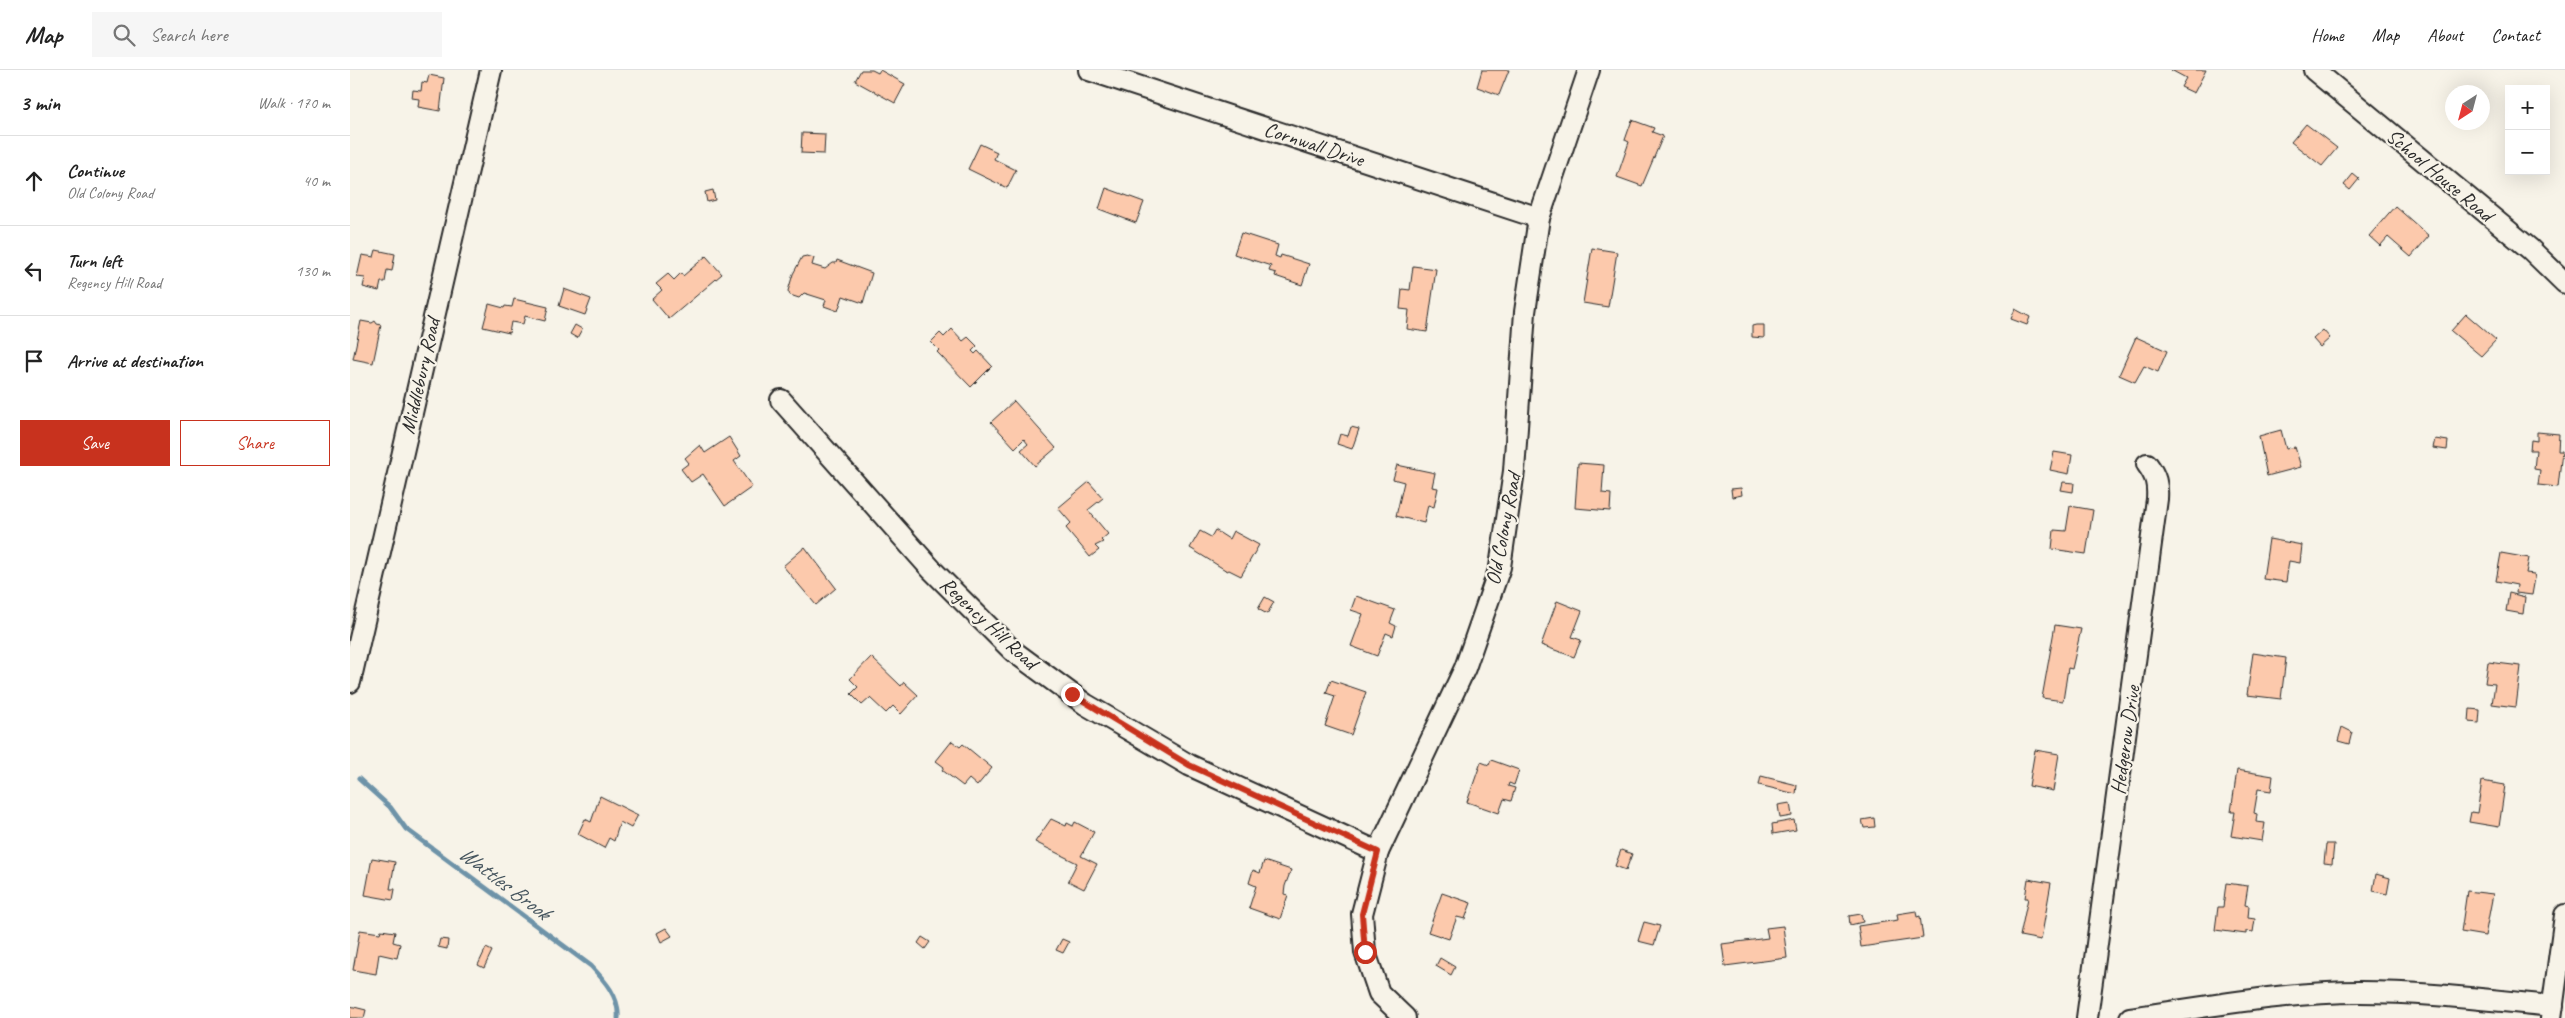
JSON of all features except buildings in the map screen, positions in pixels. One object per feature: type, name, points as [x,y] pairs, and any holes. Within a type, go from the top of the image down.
[{"type":"street","name":"Middlebury Road","points":[[350,682],[491,70]]},
{"type":"street","name":"Cornwall Drive","points":[[1089,70],[1539,218]]},
{"type":"street","name":"Old Colony Road","points":[[1405,1018],[1380,993],[1365,952],[1362,914],[1378,852],[1465,668],[1500,567],[1514,471],[1525,312],[1539,218],[1589,70]]},
{"type":"street","name":"School House Road","points":[[2314,70],[2530,250],[2565,283]]},
{"type":"street","name":"Regency Hill Road","points":[[781,400],[932,570],[1013,651],[1085,704],[1189,765],[1378,852]]},
{"type":"street","name":"Hedgerow Drive","points":[[2087,1018],[2157,499],[2158,486],[2155,474],[2147,464]]},
{"type":"street","points":[[2130,1018],[2276,998],[2359,992],[2438,996],[2552,1012],[2565,915]]},
{"type":"waterway","name":"Wattles Brook","points":[[359,779],[390,807],[406,829],[591,966],[606,983],[614,996],[618,1018]]},
{"type":"route","points":[[1072,694],[1085,704],[1189,765],[1378,852],[1362,914],[1365,952]]}]
